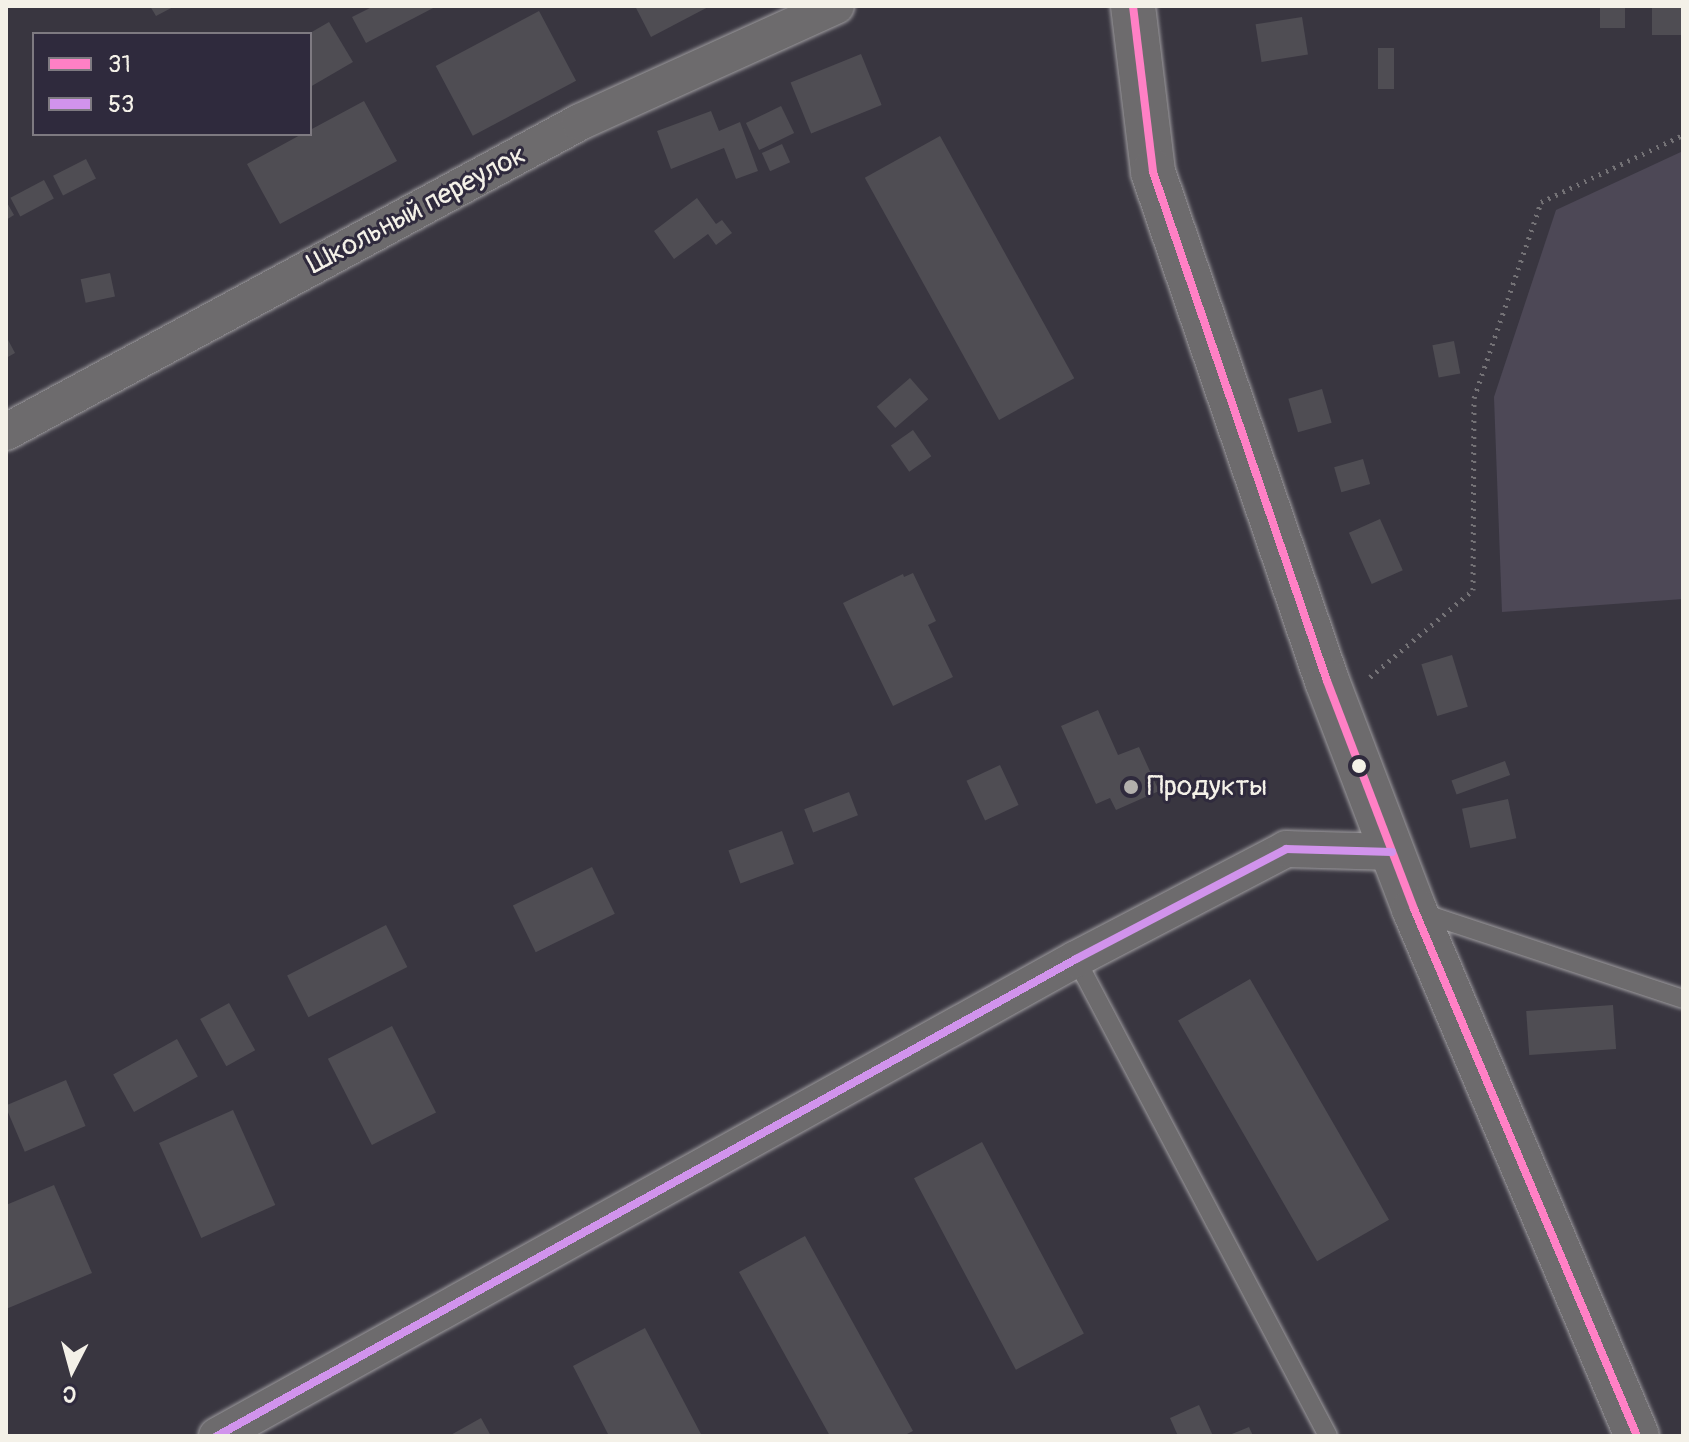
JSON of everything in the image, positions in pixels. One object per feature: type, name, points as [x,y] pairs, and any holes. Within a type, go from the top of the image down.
[{"type":"street","name":"Школьный переулок","points":[[6,432],[580,122],[836,6]]},
{"type":"street","points":[[1133,6],[1153,172],[1337,705],[1414,909],[1637,1436]]},
{"type":"street","points":[[217,1436],[1076,959],[1286,849],[1392,852]]},
{"type":"lane","points":[[1414,909],[1683,999]]},
{"type":"lane","points":[[1076,959],[1328,1436]]},
{"type":"path","points":[[1337,705],[1473,590],[1474,398],[1541,202],[1683,135]]},
{"type":"shaded area","points":[[1683,151],[1683,599],[1502,612],[1494,397],[1556,210]]},
{"type":"building","points":[[150,6],[175,6],[156,16]]},
{"type":"building","points":[[374,6],[437,6],[366,43],[352,17]]},
{"type":"building","points":[[635,6],[710,6],[651,37]]},
{"type":"building","points":[[1600,6],[1625,6],[1625,28],[1600,28]]},
{"type":"building","points":[[1652,6],[1683,6],[1683,35],[1652,35]]},
{"type":"building","points":[[539,11],[576,81],[473,136],[436,66]]},
{"type":"building","points":[[1302,17],[1308,55],[1262,62],[1256,24]]},
{"type":"building","points":[[329,22],[353,62],[312,86],[312,32]]},
{"type":"building","points":[[1378,48],[1394,48],[1394,89],[1378,89]]},
{"type":"building","points":[[861,54],[882,105],[811,133],[791,82]]},
{"type":"building","points":[[364,101],[397,161],[280,224],[247,164],[298,136],[312,136],[312,129]]},
{"type":"building","points":[[781,106],[794,133],[759,150],[746,123]]},
{"type":"building","points":[[711,111],[719,131],[740,122],[758,171],[736,179],[724,148],[671,169],[657,131]]},
{"type":"building","points":[[940,136],[1074,378],[999,420],[865,178]]},
{"type":"building","points":[[782,144],[790,162],[770,171],[762,153]]},
{"type":"building","points":[[86,159],[96,179],[63,195],[53,176]]},
{"type":"building","points":[[44,180],[54,199],[20,216],[10,198]]},
{"type":"building","points":[[697,198],[716,224],[722,220],[732,233],[716,245],[708,234],[674,259],[654,231]]},
{"type":"building","points":[[6,201],[14,215],[6,220]]},
{"type":"building","points":[[110,273],[115,296],[86,303],[81,279]]},
{"type":"building","points":[[6,336],[15,353],[6,358]]},
{"type":"building","points":[[1454,341],[1460,373],[1439,378],[1432,345]]},
{"type":"building","points":[[910,378],[928,399],[895,428],[877,407]]},
{"type":"building","points":[[1322,389],[1332,423],[1298,432],[1288,399]]},
{"type":"building","points":[[913,430],[931,456],[909,472],[891,445]]},
{"type":"building","points":[[1363,459],[1370,484],[1341,492],[1334,467]]},
{"type":"building","points":[[1380,519],[1403,570],[1372,584],[1349,533]]},
{"type":"building","points":[[913,573],[936,621],[928,625],[953,677],[893,706],[843,603],[903,574],[904,577]]},
{"type":"building","points":[[1452,655],[1468,707],[1437,716],[1421,664]]},
{"type":"building","points":[[1098,710],[1118,755],[1139,747],[1159,791],[1116,810],[1110,798],[1096,804],[1061,726]]},
{"type":"building","points":[[1505,761],[1510,775],[1457,795],[1451,780]]},
{"type":"building","points":[[1000,765],[1019,805],[985,821],[966,781]]},
{"type":"building","points":[[849,792],[858,815],[813,833],[804,809]]},
{"type":"building","points":[[1508,799],[1516,838],[1470,848],[1462,809]]},
{"type":"building","points":[[782,831],[794,864],[740,883],[728,850]]},
{"type":"building","points":[[592,867],[615,914],[536,952],[513,906]]},
{"type":"building","points":[[386,925],[407,967],[308,1017],[287,975]]},
{"type":"building","points":[[1250,979],[1389,1220],[1317,1261],[1178,1021]]},
{"type":"building","points":[[229,1003],[255,1050],[226,1066],[200,1019]]},
{"type":"building","points":[[1613,1005],[1616,1049],[1529,1055],[1526,1011]]},
{"type":"building","points":[[392,1026],[436,1112],[372,1145],[328,1059]]},
{"type":"building","points":[[177,1039],[198,1077],[134,1112],[113,1074]]},
{"type":"building","points":[[66,1080],[86,1126],[25,1152],[6,1105]]},
{"type":"building","points":[[233,1110],[275,1205],[201,1238],[159,1143]]},
{"type":"building","points":[[982,1142],[1084,1334],[1016,1370],[914,1178]]},
{"type":"building","points":[[54,1185],[92,1273],[6,1309],[6,1205]]},
{"type":"building","points":[[805,1236],[913,1431],[903,1436],[830,1436],[739,1272]]},
{"type":"building","points":[[645,1328],[702,1436],[609,1436],[573,1366]]},
{"type":"building","points":[[1199,1405],[1213,1436],[1178,1436],[1170,1418]]},
{"type":"building","points":[[481,1418],[491,1436],[449,1436]]},
{"type":"building","points":[[1249,1427],[1253,1436],[1227,1436]]},
{"type":"transit line","name":"31","points":[[1133,6],[1153,172],[1327,681],[1414,909],[1637,1436]]},
{"type":"transit line","name":"53","points":[[217,1436],[1076,959],[1286,849],[1392,852]]},
{"type":"place","name":"Продукты","points":[[1131,787]]}]
